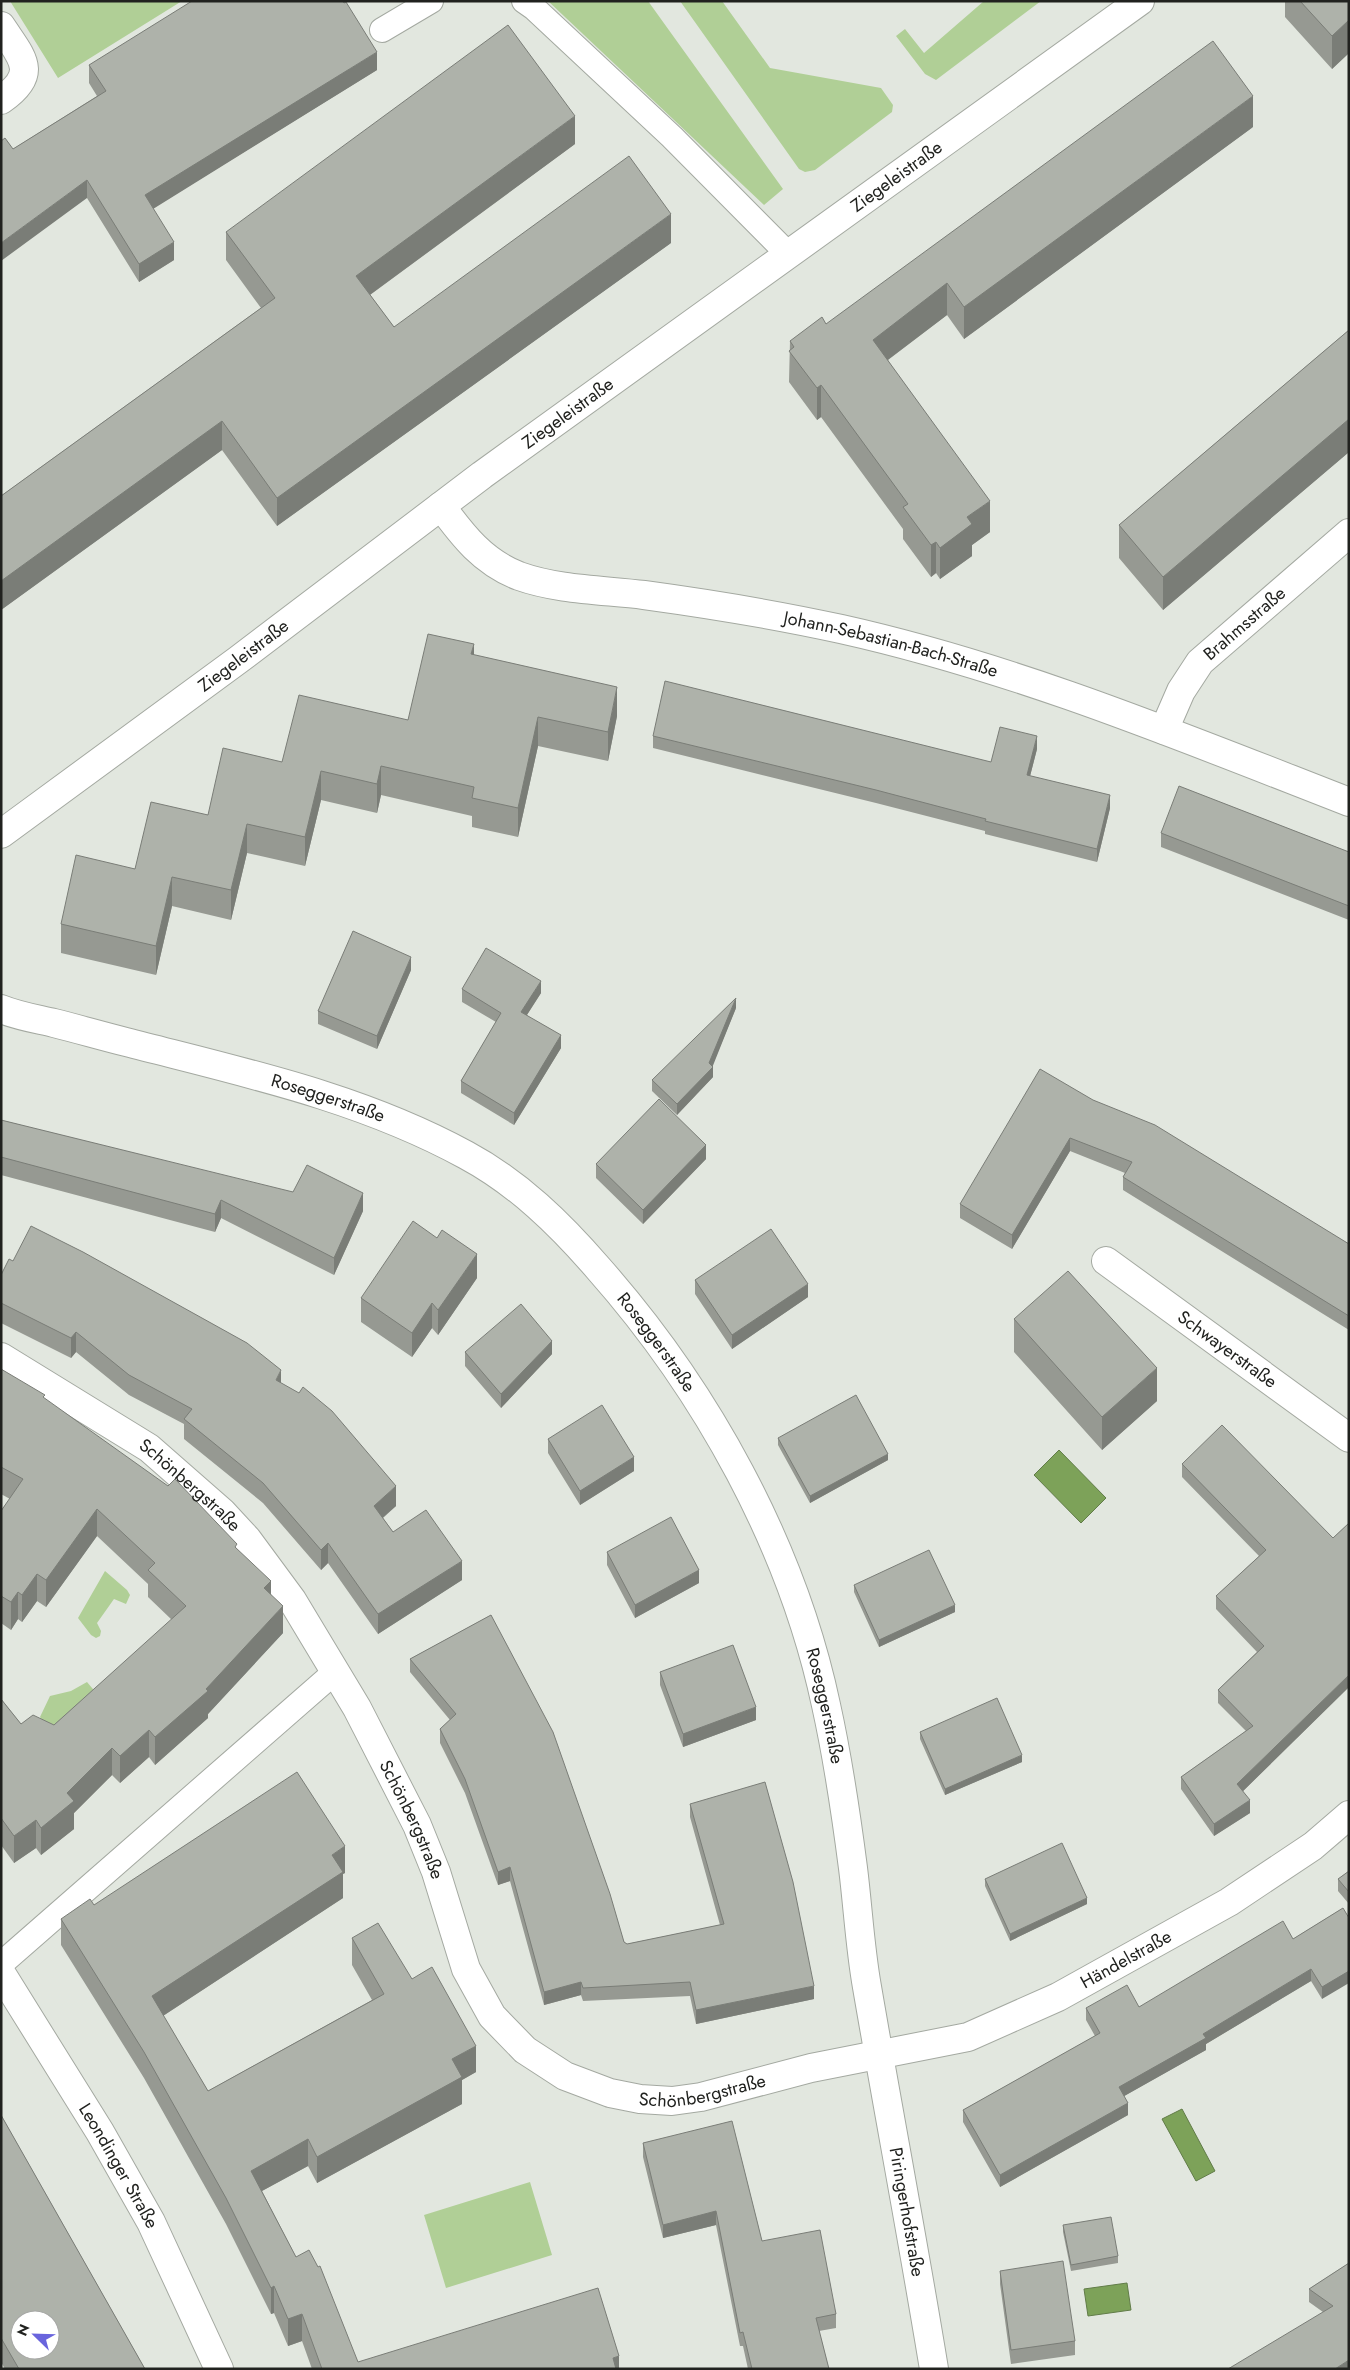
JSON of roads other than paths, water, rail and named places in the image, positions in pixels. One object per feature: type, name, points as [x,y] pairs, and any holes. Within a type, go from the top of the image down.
[{"type":"street","name":"Ziegeleistraße","points":[[1,834],[238,660],[441,506],[1140,1]]},
{"type":"street","points":[[1,26],[20,56],[24,71],[19,85],[1,100]]},
{"type":"street","name":"Johann-Sebastian-Bach-Straße","points":[[441,506],[476,550],[494,564],[523,577],[723,607],[842,629],[917,647],[1014,676],[1164,730],[1349,802]]},
{"type":"street","name":"Brahmsstraße","points":[[1164,730],[1181,691],[1200,662],[1349,533]]},
{"type":"street","name":"Roseggerstraße","points":[[1,1009],[304,1088],[395,1120],[471,1157],[530,1198],[572,1238],[622,1295],[678,1369],[720,1436],[754,1501],[775,1548],[813,1652],[826,1705],[845,1808],[866,1983],[880,2055]]},
{"type":"street","name":"Schwayerstraße","points":[[1106,1261],[1349,1438]]},
{"type":"street","name":"Schönbergstraße","points":[[1,1357],[135,1438],[188,1480],[247,1539],[292,1600],[357,1708],[417,1825],[436,1872],[466,1969],[492,2016],[526,2050],[565,2076],[610,2093],[640,2099],[672,2101],[701,2097],[811,2068],[880,2055]]},
{"type":"street","name":"Händelstraße","points":[[880,2055],[968,2037],[1058,1997],[1229,1902],[1313,1846],[1349,1815]]},
{"type":"street","name":"Leondinger Straße","points":[[5,1988],[100,2132],[151,2222],[219,2369]]},
{"type":"street","name":"Piringerhofstraße","points":[[880,2055],[934,2369]]},
{"type":"lane","points":[[382,30],[431,1]]},
{"type":"lane","points":[[524,1],[534,8],[672,137],[789,255]]},
{"type":"lane","points":[[1,1964],[335,1672]]}]
